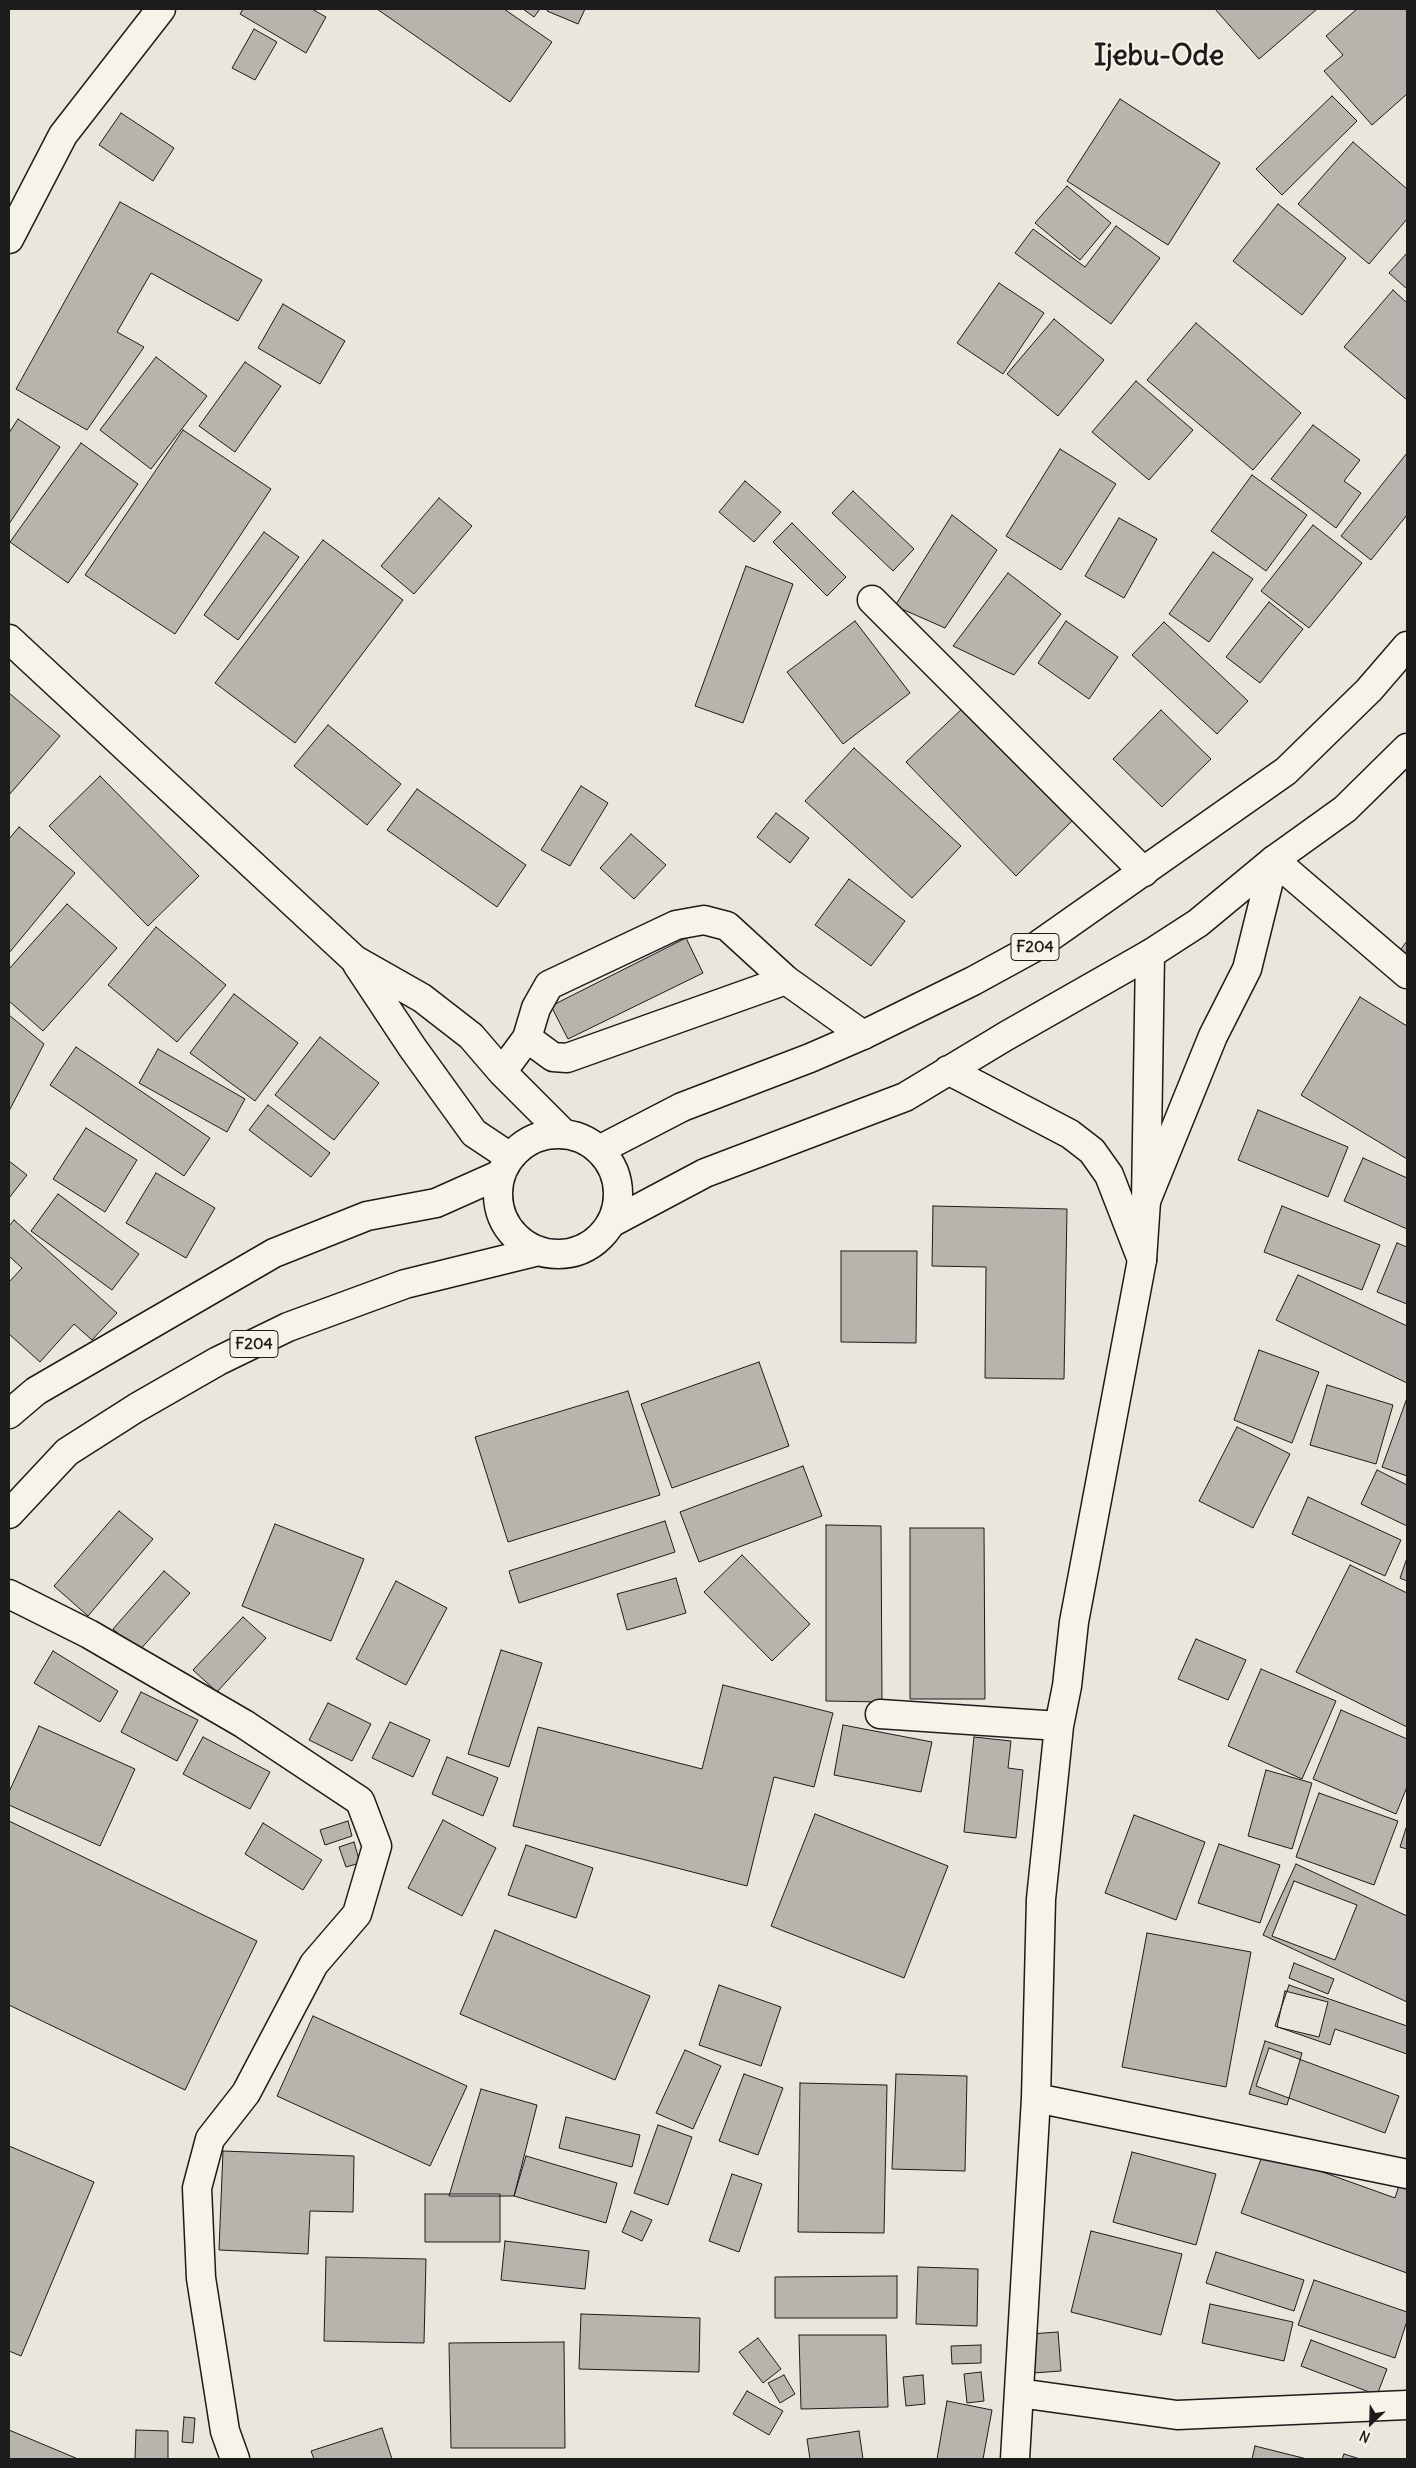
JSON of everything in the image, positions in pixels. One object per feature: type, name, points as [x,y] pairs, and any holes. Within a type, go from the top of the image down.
[{"type":"street","points":[[9,239],[63,135],[161,9]]},
{"type":"street","points":[[872,600],[1144,872]]},
{"type":"street","points":[[9,639],[355,960],[422,998],[471,1036],[502,1072],[564,1134]]},
{"type":"street","name":"F204","points":[[599,1150],[682,1107],[810,1058],[863,1035],[973,981],[1037,946],[1286,771],[1369,690],[1407,646]]},
{"type":"street","name":"F204","points":[[611,1222],[705,1173],[905,1097],[948,1070],[1150,954],[1198,923],[1274,860],[1345,809],[1407,748]]},
{"type":"street","points":[[1146,1202],[1213,1036],[1247,969],[1274,860],[1407,974]]},
{"type":"street","points":[[502,1072],[527,1038],[536,1008],[549,985],[676,925],[704,920],[727,926],[786,980],[863,1035]]},
{"type":"street","points":[[1015,2459],[1036,2098],[1041,1899],[1059,1726],[1067,1686],[1074,1622],[1142,1260],[1146,1202],[1150,954]]},
{"type":"street","points":[[355,960],[412,1047],[474,1133],[505,1165]]},
{"type":"street","points":[[527,1038],[553,1057],[567,1058],[786,980]]},
{"type":"street","points":[[948,1070],[1070,1134],[1092,1151],[1109,1175],[1142,1260]]},
{"type":"street","name":"F204","points":[[9,1414],[36,1391],[274,1253],[367,1216],[436,1203],[505,1165],[525,1143],[544,1135],[564,1134],[582,1139],[599,1150],[611,1166],[618,1184],[618,1204],[611,1222],[599,1239],[581,1250],[560,1254],[539,1251],[522,1243],[508,1230],[500,1212],[497,1193],[505,1165]]},
{"type":"street","name":"F204","points":[[9,1514],[67,1452],[218,1361],[288,1327],[404,1284],[539,1251]]},
{"type":"street","points":[[9,1594],[89,1634],[244,1724],[360,1801],[377,1846],[357,1914],[314,1964],[246,2092],[210,2140],[197,2188],[201,2278],[225,2431],[234,2459]]},
{"type":"street","points":[[880,1714],[1059,1726]]},
{"type":"street","points":[[1036,2098],[1407,2174]]},
{"type":"street","points":[[1019,2394],[1177,2416],[1407,2405]]},
{"type":"building","points":[[243,9],[312,9],[326,17],[306,53],[240,14]]},
{"type":"building","points":[[377,9],[504,9],[552,42],[510,102]]},
{"type":"building","points":[[523,9],[540,9],[534,17]]},
{"type":"building","points":[[548,9],[585,9],[578,24],[547,11]]},
{"type":"building","points":[[1215,9],[1317,9],[1259,59]]},
{"type":"building","points":[[1357,9],[1407,9],[1407,94],[1372,125],[1324,71],[1343,55],[1326,36]]},
{"type":"building","points":[[254,29],[277,42],[255,80],[232,68]]},
{"type":"building","points":[[1332,96],[1357,121],[1282,195],[1256,169]]},
{"type":"building","points":[[1120,99],[1220,163],[1168,245],[1067,181]]},
{"type":"building","points":[[121,113],[174,148],[153,181],[99,145]]},
{"type":"building","points":[[1353,142],[1407,189],[1407,219],[1369,264],[1298,204]]},
{"type":"building","points":[[1067,186],[1111,223],[1080,260],[1035,223]]},
{"type":"building","points":[[120,202],[262,280],[238,321],[151,273],[117,332],[144,347],[87,430],[16,389]]},
{"type":"building","points":[[1278,204],[1346,258],[1302,315],[1233,261]]},
{"type":"building","points":[[1116,226],[1160,258],[1111,324],[1015,253],[1033,229],[1085,267]]},
{"type":"building","points":[[1407,253],[1407,289],[1389,273]]},
{"type":"building","points":[[999,283],[1044,313],[1003,374],[957,343]]},
{"type":"building","points":[[1393,290],[1407,303],[1407,400],[1344,347]]},
{"type":"building","points":[[283,304],[345,341],[320,384],[258,348]]},
{"type":"building","points":[[1054,319],[1104,360],[1058,416],[1007,374]]},
{"type":"building","points":[[1196,323],[1301,413],[1253,470],[1147,380]]},
{"type":"building","points":[[156,357],[207,396],[151,469],[100,430]]},
{"type":"building","points":[[245,362],[281,386],[235,452],[199,426]]},
{"type":"building","points":[[1136,381],[1193,430],[1149,480],[1092,432]]},
{"type":"building","points":[[18,419],[60,447],[9,524],[9,433]]},
{"type":"building","points":[[1313,425],[1360,460],[1344,481],[1361,493],[1336,528],[1271,479]]},
{"type":"building","points":[[183,430],[271,489],[175,634],[85,575]]},
{"type":"building","points":[[81,443],[138,484],[68,583],[10,542]]},
{"type":"building","points":[[1060,449],[1116,484],[1061,570],[1006,536]]},
{"type":"building","points":[[1407,453],[1407,515],[1371,560],[1341,536]]},
{"type":"building","points":[[1252,475],[1307,515],[1266,571],[1211,531]]},
{"type":"building","points":[[745,481],[781,512],[754,542],[719,512]]},
{"type":"building","points":[[853,491],[914,549],[893,571],[832,513]]},
{"type":"building","points":[[439,498],[472,526],[414,594],[381,566]]},
{"type":"building","points":[[952,515],[997,550],[945,628],[895,606]]},
{"type":"building","points":[[1119,518],[1157,539],[1124,598],[1085,576]]},
{"type":"building","points":[[792,523],[846,577],[827,596],[773,542]]},
{"type":"building","points":[[1313,525],[1362,563],[1309,628],[1261,591]]},
{"type":"building","points":[[264,532],[299,557],[238,640],[204,615]]},
{"type":"building","points":[[323,540],[403,600],[295,743],[215,683]]},
{"type":"building","points":[[1213,552],[1253,579],[1209,642],[1169,614]]},
{"type":"building","points":[[746,566],[793,584],[743,723],[695,706]]},
{"type":"building","points":[[1008,573],[1061,614],[1014,675],[953,646]]},
{"type":"building","points":[[1269,602],[1303,629],[1260,683],[1226,657]]},
{"type":"building","points":[[855,621],[910,693],[843,744],[787,672]]},
{"type":"building","points":[[1066,621],[1118,657],[1089,699],[1038,663]]},
{"type":"building","points":[[1164,622],[1248,701],[1217,734],[1132,655]]},
{"type":"building","points":[[9,693],[60,736],[9,795]]},
{"type":"building","points":[[964,707],[1073,820],[1016,876],[906,762]]},
{"type":"building","points":[[1161,710],[1211,759],[1162,807],[1113,759]]},
{"type":"building","points":[[328,725],[401,784],[367,825],[294,766]]},
{"type":"building","points":[[854,748],[961,846],[912,898],[805,801]]},
{"type":"building","points":[[100,776],[199,876],[148,926],[49,826]]},
{"type":"building","points":[[581,786],[608,803],[570,866],[541,850]]},
{"type":"building","points":[[417,789],[526,865],[497,907],[387,830]]},
{"type":"building","points":[[776,813],[809,838],[790,863],[757,837]]},
{"type":"building","points":[[19,827],[75,873],[9,953],[9,839]]},
{"type":"building","points":[[631,834],[666,865],[634,899],[600,868]]},
{"type":"building","points":[[849,879],[905,921],[871,966],[815,925]]},
{"type":"building","points":[[67,904],[117,948],[43,1031],[9,1001],[9,969]]},
{"type":"building","points":[[156,927],[226,985],[177,1042],[108,985]]},
{"type":"building","points":[[686,938],[703,973],[568,1039],[551,1006]]},
{"type":"building","points":[[1407,941],[1407,973],[1392,961]]},
{"type":"building","points":[[234,994],[298,1043],[255,1101],[190,1053]]},
{"type":"building","points":[[1360,997],[1407,1026],[1407,1159],[1301,1095]]},
{"type":"building","points":[[9,1015],[44,1044],[9,1111]]},
{"type":"building","points":[[320,1037],[379,1083],[334,1140],[275,1095]]},
{"type":"building","points":[[76,1047],[210,1138],[184,1176],[50,1085]]},
{"type":"building","points":[[158,1049],[245,1099],[227,1132],[139,1083]]},
{"type":"building","points":[[268,1105],[330,1153],[311,1177],[249,1130]]},
{"type":"building","points":[[1258,1110],[1348,1147],[1328,1197],[1238,1160]]},
{"type":"building","points":[[86,1128],[137,1160],[105,1212],[53,1179]]},
{"type":"building","points":[[1363,1158],[1407,1178],[1407,1229],[1344,1201]]},
{"type":"building","points":[[9,1161],[27,1175],[9,1198]]},
{"type":"building","points":[[156,1173],[215,1208],[186,1258],[126,1223]]},
{"type":"building","points":[[58,1194],[139,1254],[112,1290],[31,1231]]},
{"type":"building","points":[[933,1206],[1067,1209],[1064,1379],[985,1378],[986,1267],[932,1266]]},
{"type":"building","points":[[1282,1206],[1380,1245],[1362,1290],[1264,1252]]},
{"type":"building","points":[[14,1220],[117,1313],[92,1340],[74,1324],[40,1362],[9,1334],[9,1282],[22,1268],[9,1256],[9,1226]]},
{"type":"building","points":[[1397,1243],[1407,1247],[1407,1304],[1377,1292]]},
{"type":"building","points":[[841,1251],[917,1251],[916,1343],[841,1342]]},
{"type":"building","points":[[1298,1275],[1407,1326],[1407,1383],[1276,1320]]},
{"type":"building","points":[[1259,1350],[1319,1372],[1292,1443],[1234,1420]]},
{"type":"building","points":[[759,1362],[789,1446],[672,1488],[641,1404]]},
{"type":"building","points":[[1327,1385],[1393,1405],[1376,1464],[1310,1445]]},
{"type":"building","points":[[628,1391],[660,1495],[508,1542],[475,1437]]},
{"type":"building","points":[[1407,1398],[1407,1476],[1382,1467]]},
{"type":"building","points":[[1237,1427],[1290,1454],[1253,1528],[1199,1501]]},
{"type":"building","points":[[803,1466],[822,1516],[699,1562],[680,1512]]},
{"type":"building","points":[[1377,1470],[1407,1485],[1407,1526],[1361,1504]]},
{"type":"building","points":[[1308,1497],[1401,1540],[1385,1576],[1292,1534]]},
{"type":"building","points":[[119,1511],[153,1539],[88,1616],[54,1586]]},
{"type":"building","points":[[665,1521],[675,1552],[519,1603],[509,1571]]},
{"type":"building","points":[[275,1524],[364,1559],[331,1641],[242,1606]]},
{"type":"building","points":[[826,1525],[881,1526],[882,1702],[826,1701]]},
{"type":"building","points":[[910,1528],[984,1528],[985,1699],[910,1699]]},
{"type":"building","points":[[742,1555],[810,1624],[772,1661],[704,1592]]},
{"type":"building","points":[[1407,1558],[1407,1581],[1400,1578]]},
{"type":"building","points":[[1350,1565],[1407,1593],[1407,1727],[1296,1672]]},
{"type":"building","points":[[164,1571],[190,1593],[139,1651],[113,1629]]},
{"type":"building","points":[[676,1578],[686,1613],[627,1630],[617,1594]]},
{"type":"building","points":[[396,1581],[447,1608],[406,1685],[356,1659]]},
{"type":"building","points":[[243,1617],[266,1638],[217,1692],[193,1670]]},
{"type":"building","points":[[1196,1639],[1246,1660],[1228,1700],[1178,1679]]},
{"type":"building","points":[[501,1650],[542,1663],[509,1767],[468,1754]]},
{"type":"building","points":[[53,1651],[118,1691],[100,1722],[34,1683]]},
{"type":"building","points":[[1261,1669],[1336,1701],[1302,1779],[1228,1746]]},
{"type":"building","points":[[723,1685],[833,1713],[814,1787],[774,1777],[747,1886],[513,1826],[538,1727],[702,1769]]},
{"type":"building","points":[[141,1692],[198,1720],[177,1761],[121,1732]]},
{"type":"building","points":[[328,1703],[371,1724],[352,1761],[309,1740]]},
{"type":"building","points":[[1341,1710],[1407,1739],[1407,1787],[1396,1814],[1313,1779]]},
{"type":"building","points":[[390,1722],[430,1740],[413,1777],[372,1758]]},
{"type":"building","points":[[843,1725],[932,1742],[921,1792],[834,1775]]},
{"type":"building","points":[[39,1726],[135,1769],[100,1846],[9,1805],[9,1792]]},
{"type":"building","points":[[203,1737],[270,1772],[250,1809],[183,1774]]},
{"type":"building","points":[[974,1737],[1011,1741],[1008,1768],[1023,1770],[1016,1838],[964,1832]]},
{"type":"building","points":[[447,1757],[498,1778],[483,1816],[432,1794]]},
{"type":"building","points":[[1266,1770],[1312,1783],[1292,1849],[1248,1836]]},
{"type":"building","points":[[1319,1793],[1398,1821],[1374,1885],[1296,1857]]},
{"type":"building","points":[[815,1814],[948,1866],[904,1978],[771,1926]]},
{"type":"building","points":[[1134,1815],[1205,1842],[1176,1920],[1105,1893]]},
{"type":"building","points":[[443,1820],[496,1848],[462,1916],[408,1888]]},
{"type":"building","points":[[9,1821],[257,1941],[185,2090],[9,2005]]},
{"type":"building","points":[[348,1821],[352,1836],[325,1845],[320,1830]]},
{"type":"building","points":[[263,1823],[322,1860],[303,1890],[245,1854]]},
{"type":"building","points":[[1407,1825],[1407,1849],[1400,1847]]},
{"type":"building","points":[[354,1842],[360,1863],[346,1867],[339,1847]]},
{"type":"building","points":[[1219,1844],[1280,1865],[1260,1923],[1198,1903]]},
{"type":"building","points":[[526,1845],[593,1868],[576,1918],[508,1895]]},
{"type":"building","points":[[1296,1864],[1407,1916],[1407,2002],[1263,1935]]},
{"type":"building","points":[[1294,1881],[1357,1905],[1335,1960],[1272,1936]]},
{"type":"building","points":[[495,1930],[650,1996],[615,2080],[460,2014]]},
{"type":"building","points":[[1147,1933],[1251,1952],[1226,2087],[1122,2067]]},
{"type":"building","points":[[1294,1963],[1334,1979],[1328,1994],[1289,1978]]},
{"type":"building","points":[[719,1985],[781,2007],[761,2066],[699,2045]]},
{"type":"building","points":[[1289,1985],[1407,2026],[1407,2054],[1335,2029],[1330,2045],[1275,2026]]},
{"type":"building","points":[[1285,1991],[1328,2002],[1319,2037],[1277,2027]]},
{"type":"building","points":[[313,2016],[467,2086],[430,2166],[277,2096]]},
{"type":"building","points":[[1265,2041],[1302,2053],[1287,2105],[1249,2094]]},
{"type":"building","points":[[1269,2048],[1399,2096],[1385,2133],[1256,2086]]},
{"type":"building","points":[[685,2050],[721,2066],[693,2129],[656,2113]]},
{"type":"building","points":[[744,2074],[783,2088],[758,2155],[719,2141]]},
{"type":"building","points":[[896,2074],[967,2076],[965,2171],[892,2169]]},
{"type":"building","points":[[800,2083],[887,2085],[884,2233],[798,2232]]},
{"type":"building","points":[[481,2089],[537,2105],[514,2196],[449,2196]]},
{"type":"building","points":[[566,2117],[640,2135],[632,2167],[559,2148]]},
{"type":"building","points":[[658,2125],[692,2137],[668,2205],[634,2193]]},
{"type":"building","points":[[9,2146],[94,2182],[21,2356],[9,2351]]},
{"type":"building","points":[[223,2151],[354,2156],[353,2212],[310,2211],[308,2254],[219,2250]]},
{"type":"building","points":[[1264,2151],[1395,2198],[1401,2179],[1407,2181],[1407,2273],[1241,2213]]},
{"type":"building","points":[[1132,2152],[1216,2174],[1196,2245],[1113,2222]]},
{"type":"building","points":[[526,2156],[617,2183],[606,2223],[514,2196]]},
{"type":"building","points":[[732,2174],[762,2184],[739,2252],[709,2241]]},
{"type":"building","points":[[425,2194],[500,2194],[500,2242],[425,2242]]},
{"type":"building","points":[[631,2211],[652,2220],[642,2241],[622,2232]]},
{"type":"building","points":[[1091,2231],[1182,2254],[1161,2335],[1071,2312]]},
{"type":"building","points":[[505,2241],[589,2251],[585,2289],[501,2280]]},
{"type":"building","points":[[1216,2252],[1304,2280],[1294,2311],[1206,2283]]},
{"type":"building","points":[[326,2257],[426,2259],[424,2343],[324,2341]]},
{"type":"building","points":[[918,2267],[978,2269],[977,2326],[916,2324]]},
{"type":"building","points":[[897,2276],[897,2318],[775,2318],[775,2277]]},
{"type":"building","points":[[1314,2280],[1407,2312],[1407,2321],[1395,2358],[1298,2325]]},
{"type":"building","points":[[1210,2304],[1293,2322],[1284,2361],[1202,2343]]},
{"type":"building","points":[[581,2314],[700,2318],[699,2372],[579,2369]]},
{"type":"building","points":[[1058,2332],[1061,2371],[1033,2373],[1030,2334]]},
{"type":"building","points":[[799,2335],[886,2335],[888,2407],[801,2409]]},
{"type":"building","points":[[758,2338],[781,2369],[763,2383],[739,2352]]},
{"type":"building","points":[[1311,2340],[1387,2369],[1377,2395],[1301,2366]]},
{"type":"building","points":[[564,2342],[565,2448],[451,2448],[449,2343]]},
{"type":"building","points":[[981,2345],[981,2363],[952,2364],[951,2346]]},
{"type":"building","points":[[981,2372],[984,2401],[967,2403],[964,2374]]},
{"type":"building","points":[[784,2375],[795,2394],[780,2403],[768,2383]]},
{"type":"building","points":[[923,2375],[925,2404],[906,2406],[903,2377]]},
{"type":"building","points":[[747,2391],[783,2411],[769,2435],[733,2414]]},
{"type":"building","points":[[947,2401],[992,2410],[983,2459],[937,2459]]},
{"type":"building","points":[[184,2417],[195,2418],[193,2443],[182,2442]]},
{"type":"building","points":[[382,2428],[392,2459],[314,2459],[311,2451]]},
{"type":"building","points":[[9,2430],[78,2459],[9,2459]]},
{"type":"building","points":[[136,2430],[168,2431],[168,2459],[135,2459]]},
{"type":"building","points":[[859,2431],[863,2459],[810,2459],[807,2439]]},
{"type":"building","points":[[1255,2446],[1307,2459],[1252,2459]]},
{"type":"building","points":[[1344,2454],[1360,2459],[1342,2459]]},
{"type":"district","name":"Ijebu-Ode","points":[[1159,57]]}]
